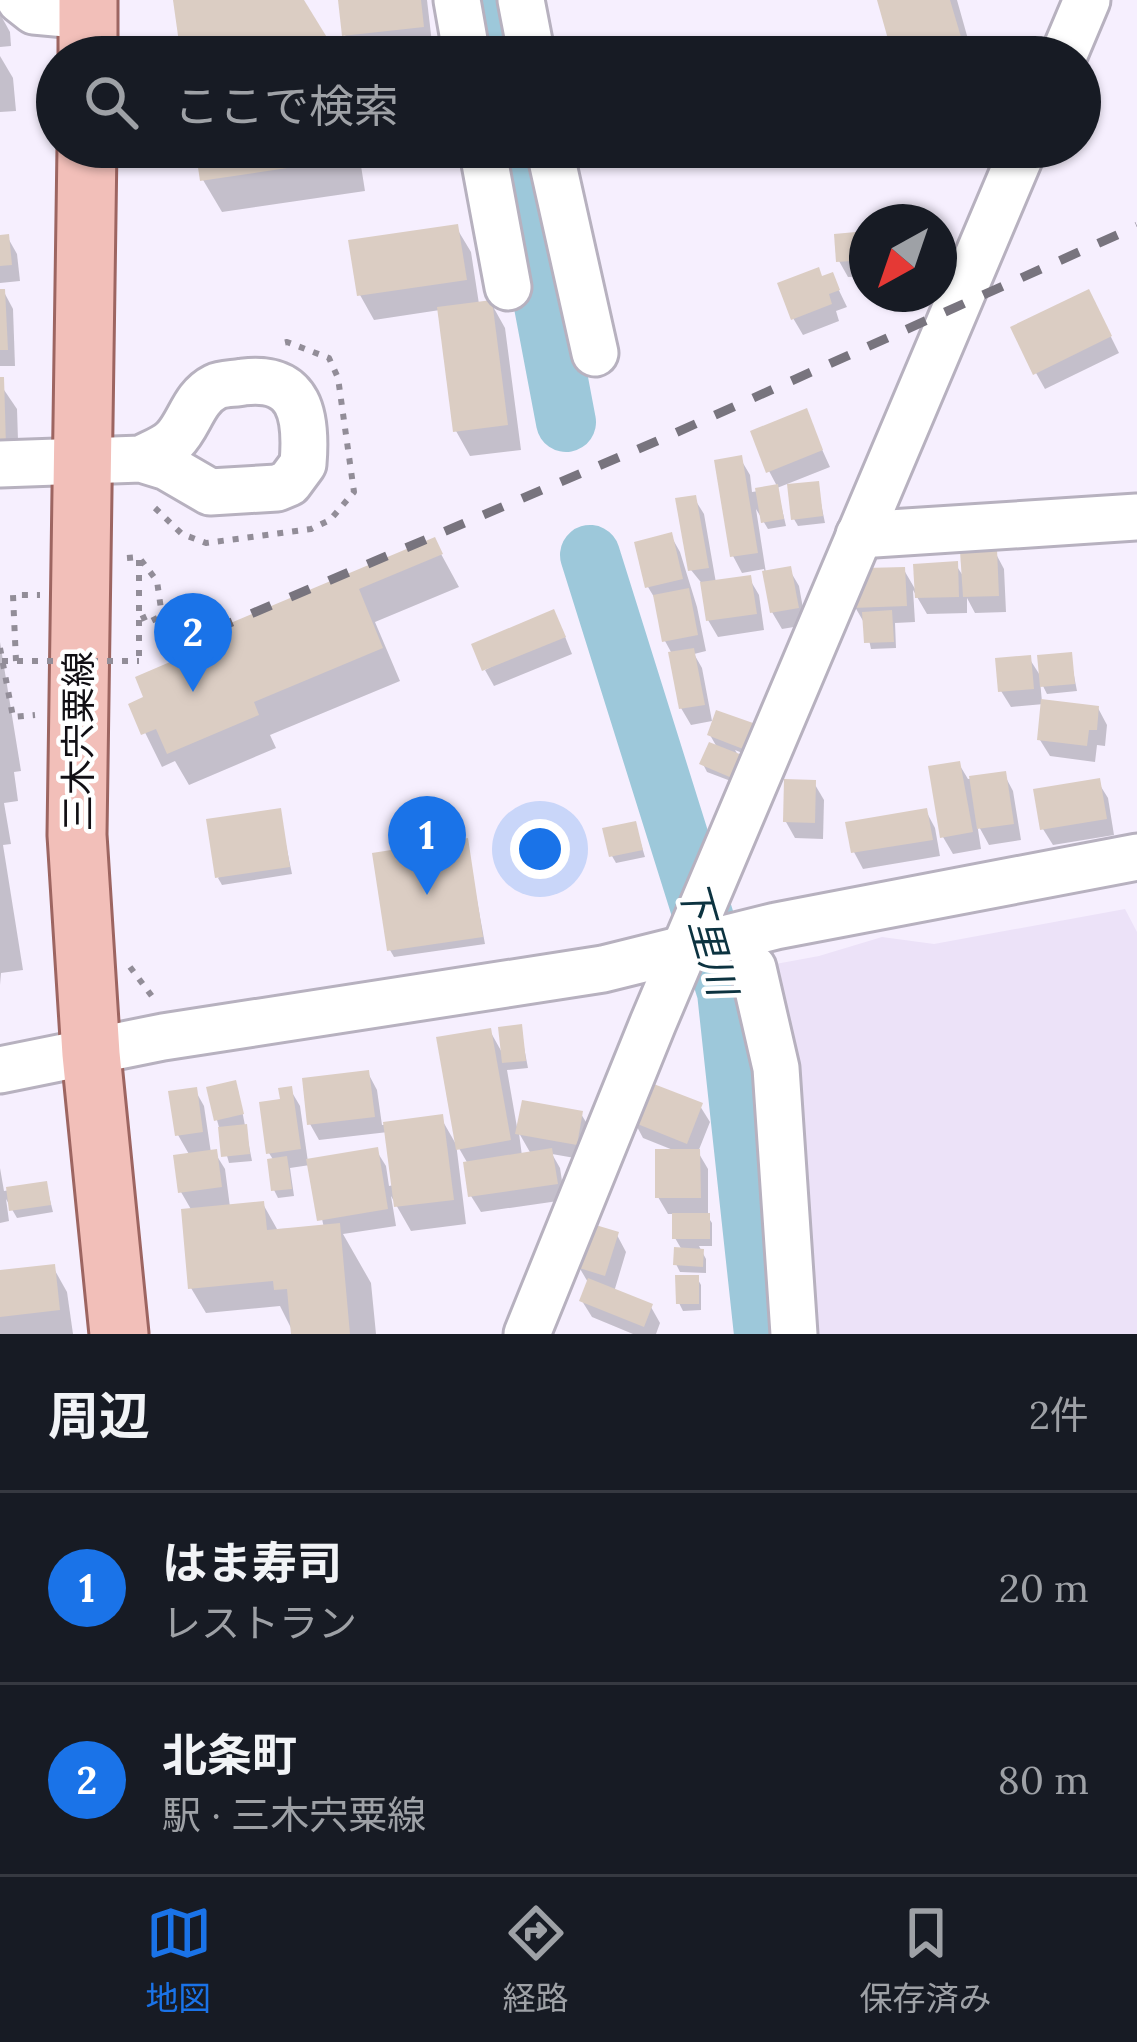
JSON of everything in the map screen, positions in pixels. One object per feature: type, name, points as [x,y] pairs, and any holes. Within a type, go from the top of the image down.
[{"type":"main road","name":"三木宍粟線","points":[[87,168],[76,835],[119,1334]]},
{"type":"street","points":[[20,0],[34,10],[88,24]]},
{"type":"street","points":[[457,0],[463,36]]},
{"type":"street","points":[[521,0],[528,36]]},
{"type":"street","points":[[1072,36],[1087,0]]},
{"type":"street","points":[[486,168],[508,287]]},
{"type":"street","points":[[553,168],[595,353]]},
{"type":"street","points":[[527,1334],[1015,168]]},
{"type":"street","points":[[0,464],[80,463],[142,479]]},
{"type":"street","points":[[860,536],[1137,517]]},
{"type":"street","points":[[0,1070],[235,1025],[603,969],[776,926],[1137,857]]},
{"type":"street","points":[[752,968],[776,1068],[794,1334]]},
{"type":"path","points":[[142,479],[182,533],[206,543],[311,529],[330,520],[354,492],[338,378],[328,358],[287,342],[267,346]]},
{"type":"path","points":[[120,541],[121,559],[139,557]]},
{"type":"path","points":[[2,661],[139,662],[139,557]]},
{"type":"path","points":[[139,557],[157,581],[161,609],[185,656]]},
{"type":"path","points":[[16,661],[14,596],[44,595]]},
{"type":"path","points":[[141,619],[152,614],[175,660]]},
{"type":"path","points":[[116,668],[117,646]]},
{"type":"path","points":[[0,649],[13,717],[46,715]]},
{"type":"path","points":[[128,952],[130,965],[151,998],[170,1005]]},
{"type":"shaded area","points":[[1125,909],[1137,932],[1137,1334],[781,1334],[764,1224],[771,1144],[738,971],[819,956],[882,937],[934,944]]},
{"type":"building","points":[[173,0],[304,0],[326,36],[178,36]]},
{"type":"building","points":[[338,0],[421,0],[424,27],[342,36]]},
{"type":"building","points":[[877,0],[950,0],[961,36],[887,36]]},
{"type":"building","points":[[198,168],[287,168],[200,181]]},
{"type":"building","points":[[458,224],[467,280],[357,296],[348,240]]},
{"type":"building","points":[[849,233],[849,261],[836,262],[834,234]]},
{"type":"building","points":[[9,234],[12,265],[0,266],[0,235]]},
{"type":"building","points":[[819,267],[822,276],[833,272],[840,290],[829,294],[832,304],[791,320],[777,283]]},
{"type":"building","points":[[0,289],[5,289],[8,350],[0,350]]},
{"type":"building","points":[[1089,289],[1112,336],[1033,375],[1010,327]]},
{"type":"building","points":[[492,300],[508,425],[453,432],[437,307]]},
{"type":"building","points":[[0,377],[4,377],[6,446],[0,446]]},
{"type":"building","points":[[807,408],[823,450],[766,473],[750,431]]},
{"type":"building","points":[[742,455],[758,553],[730,557],[714,460]]},
{"type":"building","points":[[819,481],[823,516],[791,520],[787,484]]},
{"type":"building","points":[[778,484],[784,519],[761,523],[755,488]]},
{"type":"building","points":[[696,495],[709,568],[688,571],[675,498]]},
{"type":"building","points":[[672,532],[683,579],[645,588],[634,542]]},
{"type":"building","points":[[435,537],[443,554],[359,589],[383,648],[254,702],[259,715],[167,754],[156,729],[141,735],[128,704],[143,697],[135,677],[212,644],[207,633]]},
{"type":"building","points":[[997,549],[999,596],[963,597],[960,551]]},
{"type":"building","points":[[958,561],[959,597],[915,598],[913,564]]},
{"type":"building","points":[[791,566],[799,608],[770,613],[762,571]]},
{"type":"building","points":[[905,567],[907,606],[852,608],[865,568]]},
{"type":"building","points":[[751,575],[757,614],[706,621],[700,582]]},
{"type":"building","points":[[689,588],[698,635],[662,642],[653,595]]},
{"type":"building","points":[[554,609],[566,637],[482,671],[471,644]]},
{"type":"building","points":[[892,610],[894,642],[864,643],[862,612]]},
{"type":"building","points":[[694,648],[705,705],[679,709],[668,652]]},
{"type":"building","points":[[1072,652],[1075,684],[1040,687],[1037,655]]},
{"type":"building","points":[[1031,655],[1034,689],[998,692],[995,658]]},
{"type":"building","points":[[1041,699],[1099,706],[1097,730],[1089,730],[1087,746],[1037,740]]},
{"type":"building","points":[[716,710],[753,723],[743,749],[707,735]]},
{"type":"building","points":[[709,742],[742,755],[732,778],[699,764]]},
{"type":"building","points":[[960,761],[973,832],[940,838],[928,766]]},
{"type":"building","points":[[1006,771],[1014,824],[977,829],[969,776]]},
{"type":"building","points":[[1100,778],[1107,819],[1040,830],[1033,789]]},
{"type":"building","points":[[784,779],[816,780],[815,823],[783,822]]},
{"type":"building","points":[[281,808],[290,867],[215,878],[206,819]]},
{"type":"building","points":[[927,808],[933,840],[851,853],[845,822]]},
{"type":"building","points":[[636,821],[643,850],[609,857],[602,828]]},
{"type":"building","points":[[468,838],[483,937],[387,951],[372,853]]},
{"type":"building","points":[[522,1024],[526,1061],[502,1063],[498,1027]]},
{"type":"building","points":[[491,1028],[511,1140],[456,1150],[436,1037]]},
{"type":"building","points":[[369,1070],[375,1117],[307,1125],[302,1078]]},
{"type":"building","points":[[236,1080],[244,1114],[214,1121],[206,1087]]},
{"type":"building","points":[[646,1081],[703,1103],[687,1144],[630,1121]]},
{"type":"building","points":[[292,1086],[301,1149],[266,1154],[259,1102],[280,1099],[278,1088]]},
{"type":"building","points":[[197,1087],[203,1132],[175,1136],[168,1091]]},
{"type":"building","points":[[522,1100],[583,1111],[577,1145],[515,1134]]},
{"type":"building","points":[[443,1114],[454,1200],[394,1207],[383,1122]]},
{"type":"building","points":[[247,1124],[250,1154],[221,1157],[218,1127]]},
{"type":"building","points":[[378,1147],[388,1209],[317,1221],[306,1159]]},
{"type":"building","points":[[552,1148],[558,1184],[468,1197],[463,1162]]},
{"type":"building","points":[[217,1149],[222,1187],[178,1193],[173,1155]]},
{"type":"building","points":[[655,1149],[700,1149],[701,1198],[655,1198]]},
{"type":"building","points":[[287,1156],[292,1189],[271,1191],[267,1159]]},
{"type":"building","points":[[47,1181],[51,1205],[9,1211],[6,1187]]},
{"type":"building","points":[[264,1201],[267,1230],[340,1223],[350,1334],[291,1334],[287,1289],[274,1290],[273,1281],[188,1289],[181,1209]]},
{"type":"building","points":[[672,1213],[710,1213],[710,1239],[672,1239]]},
{"type":"building","points":[[589,1223],[619,1232],[605,1276],[576,1267]]},
{"type":"building","points":[[674,1247],[704,1249],[703,1267],[673,1265]]},
{"type":"building","points":[[55,1264],[60,1310],[0,1317],[0,1270]]},
{"type":"building","points":[[675,1275],[699,1275],[699,1304],[676,1304]]},
{"type":"building","points":[[588,1278],[653,1304],[644,1327],[579,1301]]},
{"type":"waterway","name":"下里川","points":[[485,0],[493,36]]},
{"type":"waterway","name":"下里川","points":[[518,168],[566,422]]},
{"type":"waterway","name":"下里川","points":[[590,555],[727,992],[764,1334]]},
{"type":"railway","points":[[213,630],[664,438],[1137,226]]},
{"type":"place","name":"北条町","points":[[193,692]]},
{"type":"place","name":"はま寿司","points":[[427,895]]}]
